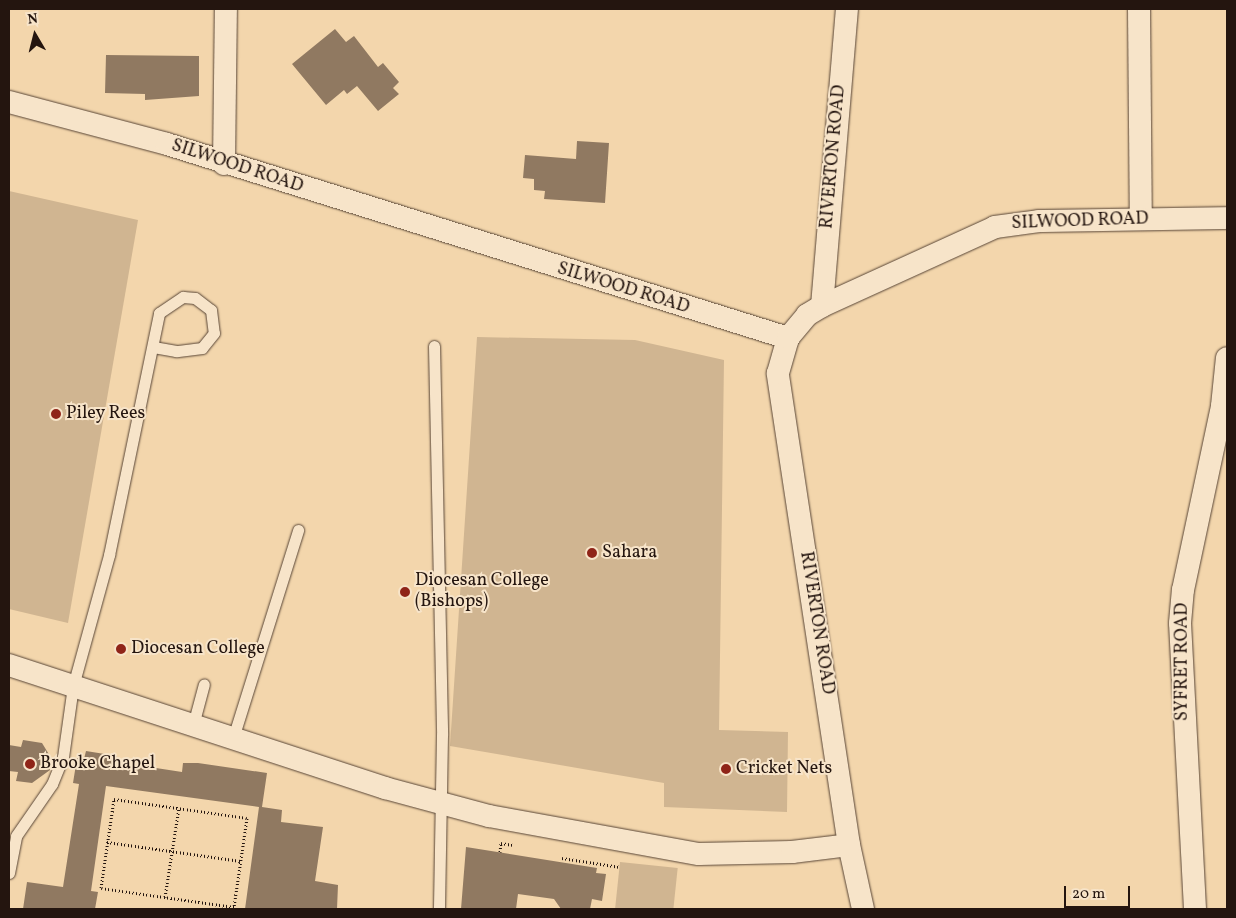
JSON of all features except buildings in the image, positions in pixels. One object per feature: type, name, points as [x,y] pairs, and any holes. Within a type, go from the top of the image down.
[{"type":"street","points":[[224,164],[226,9]]},
{"type":"street","name":"RIVERTON ROAD","points":[[822,306],[847,9]]},
{"type":"street","points":[[1139,9],[1142,220]]},
{"type":"street","name":"SILWOOD ROAD","points":[[9,102],[118,130],[788,338],[807,315],[822,306],[995,227],[1039,221],[1227,218]]},
{"type":"street","name":"RIVERTON ROAD","points":[[788,338],[778,373],[849,845],[863,909]]},
{"type":"street","name":"SYFRET ROAD","points":[[1195,909],[1180,624],[1183,590],[1222,406],[1227,358]]},
{"type":"street","points":[[9,665],[438,802],[601,840],[699,854],[792,852],[849,845]]},
{"type":"lane","points":[[9,873],[12,835],[52,784],[63,758],[73,686],[109,555],[159,313],[173,301],[195,298],[211,310],[214,333],[202,348],[176,352],[153,346]]},
{"type":"lane","points":[[434,346],[442,735],[438,802],[439,909]]},
{"type":"lane","points":[[233,738],[298,530]]},
{"type":"lane","points":[[194,725],[204,684]]},
{"type":"path","points":[[114,799],[179,808],[247,818],[234,907],[101,888],[114,799]]},
{"type":"path","points":[[165,897],[179,808]]},
{"type":"path","points":[[108,842],[241,861]]},
{"type":"path","points":[[563,853],[562,861],[620,867]]},
{"type":"shaded area","name":"Piley Rees","points":[[9,191],[138,220],[68,623],[9,609]]},
{"type":"shaded area","name":"Sahara","points":[[477,337],[635,340],[724,360],[719,730],[788,732],[787,812],[664,807],[664,783],[450,746]]},
{"type":"shaded area","points":[[620,862],[678,868],[673,909],[615,909]]},
{"type":"place","name":"Piley Rees","points":[[56,414]]},
{"type":"place","name":"Sahara","points":[[592,553]]},
{"type":"place","name":"Diocesan College (Bishops)","points":[[405,592]]},
{"type":"place","name":"Diocesan College","points":[[121,649]]},
{"type":"place","name":"Brooke Chapel","points":[[30,764]]},
{"type":"place","name":"Cricket Nets","points":[[726,769]]}]
